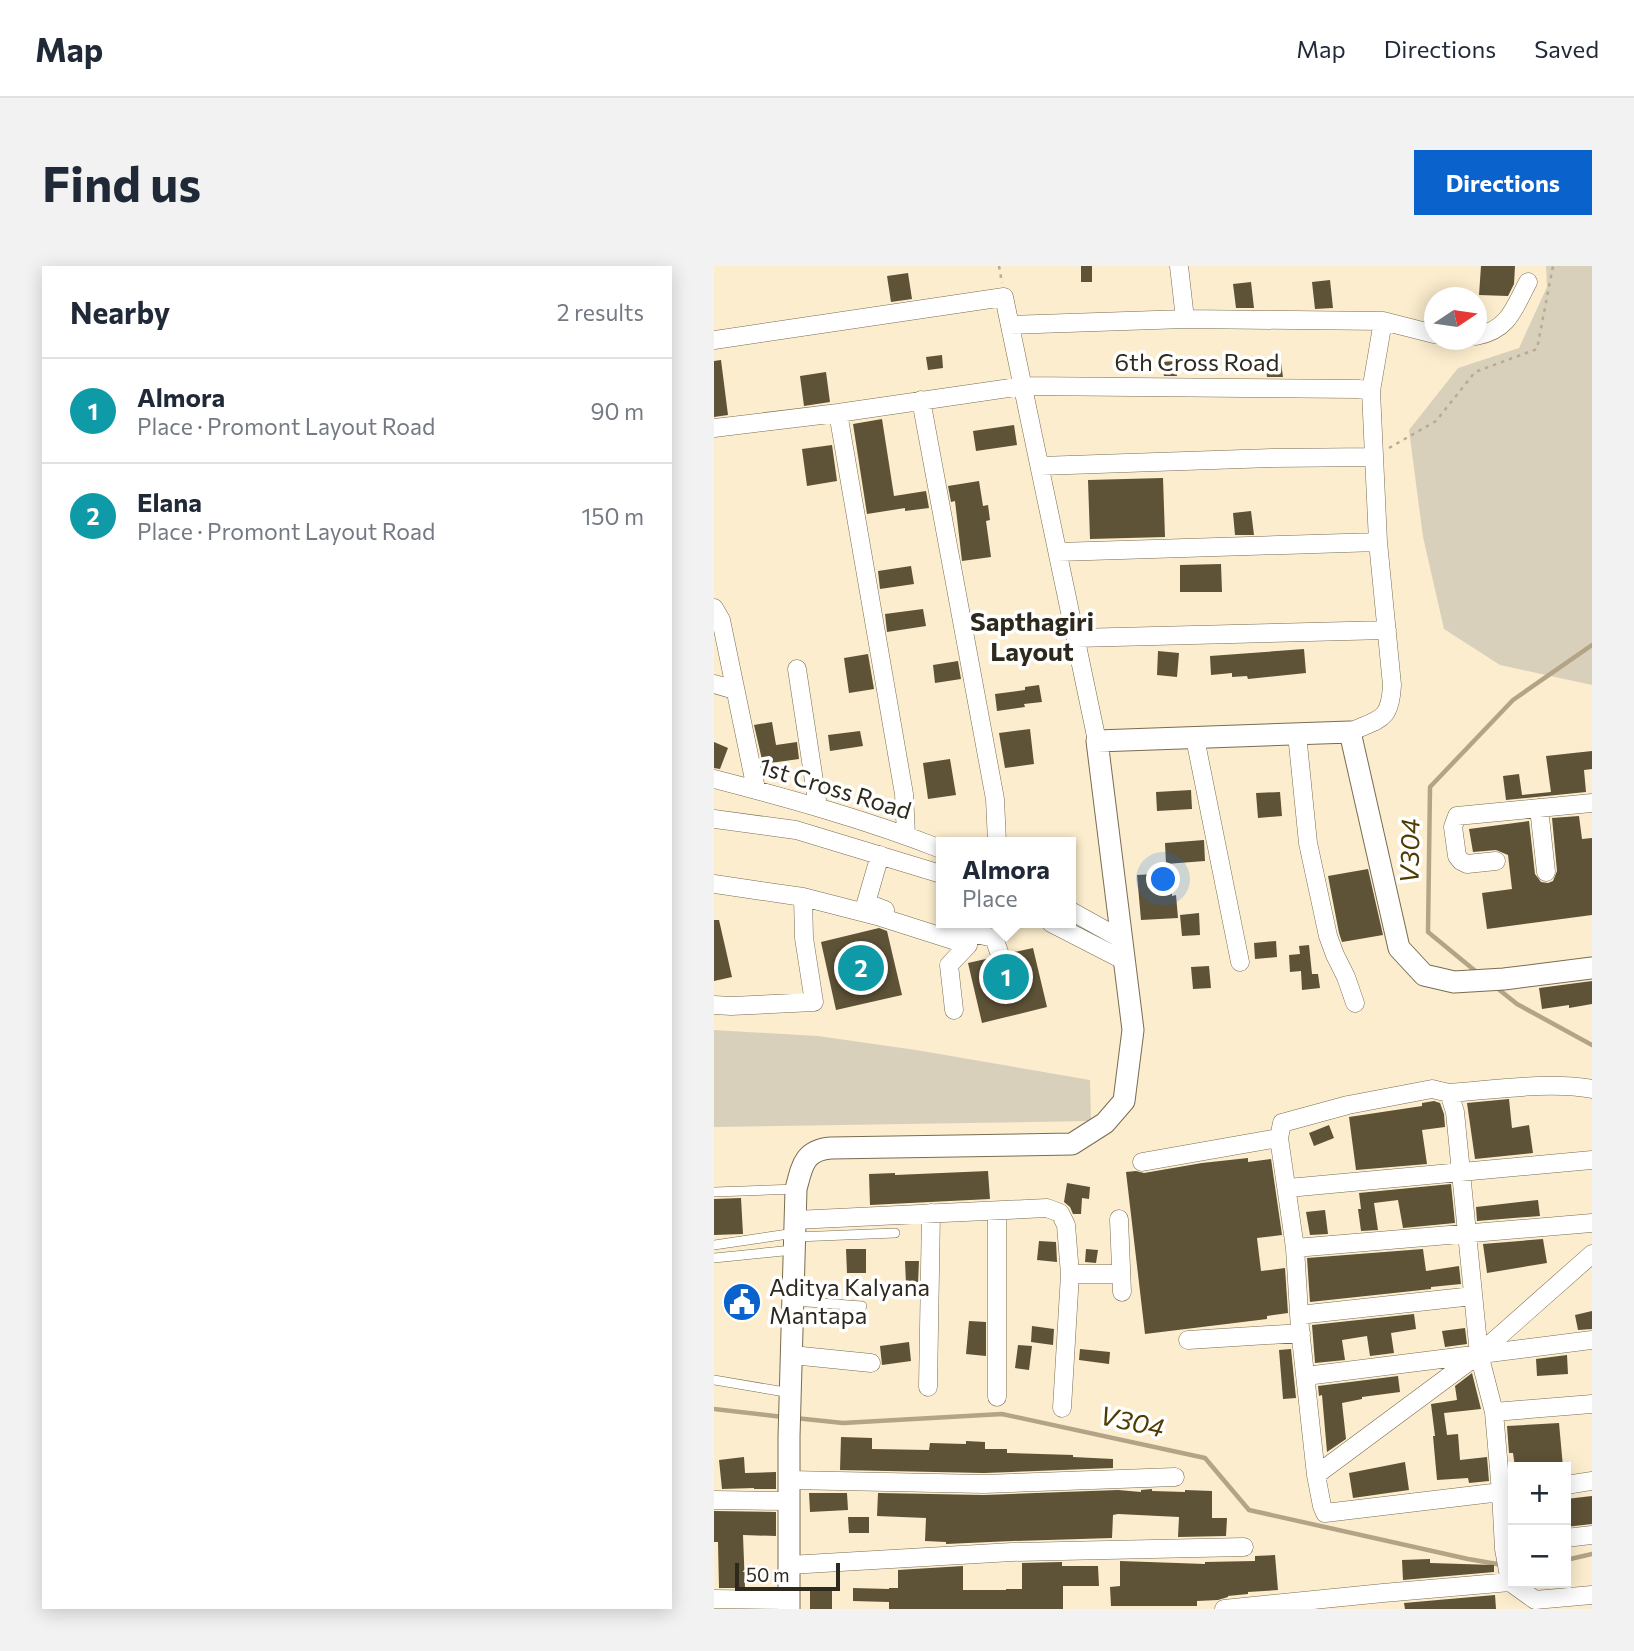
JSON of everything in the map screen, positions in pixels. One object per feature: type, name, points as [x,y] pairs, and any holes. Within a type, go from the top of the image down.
[{"type":"street","points":[[1179,266],[1185,319]]},
{"type":"street","points":[[1487,334],[1506,322],[1528,282]]},
{"type":"street","points":[[714,340],[1004,297],[1097,741],[1133,1030],[1124,1101],[1105,1123],[1072,1144],[820,1149],[810,1154],[800,1170],[796,1189],[789,1437],[789,1604],[714,1599]]},
{"type":"street","points":[[1010,325],[1185,319],[1383,321],[1424,331]]},
{"type":"street","points":[[1097,741],[1350,732],[1383,717],[1391,705],[1392,685],[1378,542],[1371,391],[1383,321]]},
{"type":"street","name":"6th Cross Road","points":[[714,428],[1023,386],[1359,388],[1371,391]]},
{"type":"street","points":[[921,400],[995,799],[998,837]]},
{"type":"street","points":[[838,413],[904,794],[905,835]]},
{"type":"street","points":[[1040,466],[1374,457]]},
{"type":"street","points":[[1058,552],[1378,542]]},
{"type":"street","points":[[714,608],[721,620],[756,789]]},
{"type":"street","points":[[1076,638],[1387,630]]},
{"type":"street","points":[[797,669],[818,807]]},
{"type":"street","points":[[714,684],[735,690]]},
{"type":"street","points":[[1350,732],[1399,948],[1424,975],[1454,982],[1592,968]]},
{"type":"street","points":[[1297,734],[1308,843],[1328,936],[1355,1003]]},
{"type":"street","points":[[1195,738],[1240,962]]},
{"type":"street","name":"1st Cross Road","points":[[714,779],[818,807],[936,847]]},
{"type":"street","points":[[1496,861],[1467,864],[1461,861],[1457,856],[1453,827],[1457,816],[1592,803]]},
{"type":"street","points":[[1539,808],[1546,872]]},
{"type":"street","points":[[714,819],[796,830],[936,872]]},
{"type":"street","points":[[880,855],[866,903],[936,925]]},
{"type":"street","points":[[714,884],[803,897],[877,915],[968,945],[949,965],[954,1010]]},
{"type":"street","points":[[714,1005],[814,1002],[804,938],[803,897]]},
{"type":"street","points":[[1076,914],[1123,940]]},
{"type":"street","points":[[949,928],[993,939],[999,952]]},
{"type":"street","points":[[1061,928],[1125,961]]},
{"type":"street","points":[[1507,1492],[1325,1513],[1316,1475],[1300,1324],[1296,1248],[1279,1138],[1282,1123],[1348,1105],[1432,1089],[1449,1093],[1541,1087],[1592,1089]]},
{"type":"street","points":[[1224,1609],[1383,1593],[1508,1555],[1507,1492],[1494,1412],[1479,1354],[1455,1112],[1449,1093]]},
{"type":"street","points":[[1142,1162],[1279,1138]]},
{"type":"street","points":[[1288,1188],[1592,1160]]},
{"type":"street","points":[[795,1235],[931,1213],[1047,1208],[1060,1213],[1066,1225],[1070,1274],[1062,1408]]},
{"type":"street","points":[[996,1211],[997,1397]]},
{"type":"street","points":[[928,1387],[931,1213]]},
{"type":"street","points":[[1070,1274],[1121,1283],[1119,1219]]},
{"type":"street","points":[[1296,1248],[1592,1223]]},
{"type":"street","points":[[1316,1475],[1479,1354],[1592,1254]]},
{"type":"street","points":[[1188,1340],[1473,1296]]},
{"type":"street","points":[[1306,1376],[1592,1340]]},
{"type":"street","points":[[792,1354],[871,1363]]},
{"type":"street","points":[[1494,1412],[1592,1404]]},
{"type":"street","points":[[714,1500],[789,1490],[1175,1477]]},
{"type":"street","points":[[1571,1484],[1592,1481]]},
{"type":"street","points":[[1571,1537],[1592,1535]]},
{"type":"street","points":[[789,1565],[1012,1552],[1244,1547]]},
{"type":"street","points":[[1528,1588],[1541,1604],[1592,1595]]},
{"type":"lane","points":[[714,1192],[796,1189]]},
{"type":"lane","points":[[714,1245],[795,1235],[895,1233]]},
{"type":"lane","points":[[714,1258],[795,1235]]},
{"type":"lane","points":[[793,1301],[862,1306]]},
{"type":"lane","points":[[714,1380],[790,1398]]},
{"type":"path","points":[[1374,457],[1436,421],[1475,372],[1537,349],[1553,266]]},
{"type":"shaded area","points":[[1546,266],[1592,266],[1592,685],[1500,665],[1444,629],[1423,537],[1409,430],[1458,368],[1519,348],[1547,287]]},
{"type":"shaded area","points":[[714,1030],[818,1036],[1090,1080],[1091,1121],[714,1127]]},
{"type":"building","points":[[1081,266],[1092,266],[1092,282],[1081,282]]},
{"type":"building","points":[[1481,266],[1515,266],[1514,284],[1508,296],[1487,295],[1487,287],[1480,287]]},
{"type":"building","points":[[908,273],[912,299],[891,302],[887,276]]},
{"type":"building","points":[[1330,280],[1333,308],[1315,309],[1312,282]]},
{"type":"building","points":[[1251,282],[1254,308],[1236,308],[1233,284]]},
{"type":"building","points":[[942,355],[943,368],[928,370],[926,357]]},
{"type":"building","points":[[1280,356],[1283,377],[1267,377],[1265,358]]},
{"type":"building","points":[[721,360],[728,415],[714,417],[714,361]]},
{"type":"building","points":[[1175,361],[1177,376],[1164,376],[1162,362]]},
{"type":"building","points":[[826,372],[830,402],[804,406],[800,376]]},
{"type":"building","points":[[882,419],[894,496],[926,491],[929,508],[905,511],[905,508],[867,514],[853,424]]},
{"type":"building","points":[[1014,425],[1017,445],[976,451],[973,431]]},
{"type":"building","points":[[832,445],[837,481],[807,486],[802,449]]},
{"type":"building","points":[[1163,478],[1165,537],[1090,539],[1088,480]]},
{"type":"building","points":[[979,481],[983,506],[988,505],[990,520],[986,521],[991,557],[962,561],[955,501],[951,502],[948,486]]},
{"type":"building","points":[[1251,511],[1254,535],[1235,535],[1233,513]]},
{"type":"building","points":[[1221,564],[1222,592],[1180,592],[1180,565]]},
{"type":"building","points":[[911,566],[914,584],[880,589],[878,571]]},
{"type":"building","points":[[923,609],[926,626],[887,632],[885,614]]},
{"type":"building","points":[[1304,649],[1306,673],[1248,679],[1247,676],[1232,677],[1232,673],[1211,675],[1210,656]]},
{"type":"building","points":[[1158,651],[1179,653],[1177,677],[1157,675]]},
{"type":"building","points":[[868,654],[874,689],[849,693],[844,658]]},
{"type":"building","points":[[958,661],[961,679],[935,683],[933,665]]},
{"type":"building","points":[[1039,685],[1042,702],[997,711],[995,694]]},
{"type":"building","points":[[772,722],[776,745],[797,742],[799,759],[763,764],[754,725]]},
{"type":"building","points":[[1030,729],[1034,764],[1005,768],[999,733]]},
{"type":"building","points":[[860,731],[863,746],[830,751],[828,735]]},
{"type":"building","points":[[714,742],[728,748],[720,769],[714,768]]},
{"type":"building","points":[[1592,751],[1592,769],[1584,770],[1586,792],[1506,800],[1503,776],[1519,774],[1522,795],[1551,792],[1546,756]]},
{"type":"building","points":[[950,759],[956,795],[928,799],[923,763]]},
{"type":"building","points":[[1191,790],[1192,809],[1157,811],[1156,792]]},
{"type":"building","points":[[1280,792],[1282,816],[1258,818],[1256,793]]},
{"type":"building","points":[[1579,816],[1582,839],[1592,838],[1592,915],[1487,929],[1482,893],[1512,889],[1508,855],[1496,850],[1473,852],[1469,829],[1529,821],[1535,874],[1541,882],[1548,883],[1553,881],[1557,871],[1552,818]]},
{"type":"building","points":[[1204,840],[1205,861],[1166,864],[1165,843]]},
{"type":"building","points":[[1368,869],[1383,935],[1342,942],[1328,876]]},
{"type":"building","points":[[1171,873],[1172,896],[1176,895],[1178,918],[1141,920],[1137,875]]},
{"type":"building","points":[[1199,913],[1200,935],[1182,936],[1180,915]]},
{"type":"building","points":[[714,920],[719,920],[732,977],[714,981]]},
{"type":"building","points":[[879,928],[887,931],[902,995],[836,1010],[821,942]]},
{"type":"building","points":[[1276,941],[1277,957],[1255,959],[1254,943]]},
{"type":"building","points":[[1309,945],[1312,974],[1318,974],[1320,988],[1302,990],[1301,971],[1290,972],[1289,955],[1300,954],[1299,946]]},
{"type":"building","points":[[1033,948],[1047,1007],[982,1023],[968,963],[990,958],[996,963],[1002,963],[1010,953]]},
{"type":"building","points":[[1209,966],[1211,988],[1193,989],[1191,967]]},
{"type":"building","points":[[1592,981],[1592,1004],[1542,1009],[1539,988]]},
{"type":"building","points":[[1509,1099],[1512,1128],[1529,1125],[1533,1153],[1475,1159],[1467,1103]]},
{"type":"building","points":[[1422,1103],[1440,1103],[1445,1127],[1422,1130],[1427,1164],[1356,1170],[1349,1117],[1422,1106]]},
{"type":"building","points":[[1329,1125],[1334,1138],[1314,1146],[1309,1133]]},
{"type":"building","points":[[1248,1158],[1248,1162],[1271,1159],[1282,1235],[1257,1238],[1261,1271],[1285,1268],[1288,1313],[1267,1316],[1267,1319],[1145,1334],[1126,1172],[1144,1173]]},
{"type":"building","points":[[988,1171],[990,1199],[870,1205],[869,1174]]},
{"type":"building","points":[[1067,1183],[1090,1187],[1089,1199],[1082,1198],[1081,1214],[1073,1214],[1064,1202]]},
{"type":"building","points":[[1451,1184],[1455,1223],[1403,1228],[1398,1200],[1374,1203],[1378,1230],[1361,1231],[1359,1193]]},
{"type":"building","points":[[741,1198],[743,1234],[714,1235],[714,1199]]},
{"type":"building","points":[[1538,1200],[1540,1216],[1477,1221],[1476,1207]]},
{"type":"building","points":[[1325,1210],[1328,1234],[1310,1235],[1306,1212]]},
{"type":"building","points":[[1543,1239],[1547,1263],[1487,1273],[1483,1244]]},
{"type":"building","points":[[1039,1241],[1056,1242],[1057,1262],[1037,1260]]},
{"type":"building","points":[[846,1249],[866,1249],[866,1273],[847,1273]]},
{"type":"building","points":[[1086,1249],[1098,1250],[1096,1263],[1085,1262]]},
{"type":"building","points":[[1423,1249],[1426,1271],[1459,1266],[1461,1284],[1310,1302],[1307,1258]]},
{"type":"building","points":[[905,1261],[919,1261],[918,1284],[906,1284]]},
{"type":"building","points":[[1592,1311],[1592,1329],[1578,1330],[1575,1315]]},
{"type":"building","points":[[1414,1314],[1416,1329],[1391,1333],[1394,1353],[1370,1356],[1367,1336],[1342,1340],[1345,1360],[1315,1363],[1312,1325]]},
{"type":"building","points":[[969,1321],[986,1322],[986,1356],[966,1354]]},
{"type":"building","points":[[1032,1326],[1054,1329],[1053,1345],[1031,1342]]},
{"type":"building","points":[[1465,1328],[1467,1344],[1445,1347],[1442,1331]]},
{"type":"building","points":[[909,1342],[911,1361],[882,1365],[880,1346]]},
{"type":"building","points":[[1018,1345],[1032,1346],[1029,1370],[1015,1368]]},
{"type":"building","points":[[1080,1349],[1110,1352],[1109,1364],[1079,1360]]},
{"type":"building","points":[[1291,1349],[1296,1398],[1283,1399],[1279,1350]]},
{"type":"building","points":[[1567,1355],[1568,1374],[1537,1376],[1536,1359]]},
{"type":"building","points":[[1472,1373],[1481,1409],[1444,1413],[1447,1435],[1458,1434],[1460,1460],[1487,1457],[1489,1481],[1469,1483],[1468,1478],[1437,1480],[1431,1404],[1457,1400],[1455,1386]]},
{"type":"building","points":[[1398,1376],[1400,1392],[1362,1397],[1342,1403],[1346,1439],[1327,1452],[1322,1395],[1319,1396],[1318,1386]]},
{"type":"building","points":[[1559,1423],[1563,1462],[1514,1462],[1513,1453],[1509,1453],[1507,1426]]},
{"type":"building","points":[[841,1437],[872,1438],[872,1449],[929,1450],[930,1443],[985,1442],[985,1449],[1007,1449],[1007,1453],[1113,1459],[1113,1468],[984,1473],[840,1470]]},
{"type":"building","points":[[744,1457],[745,1473],[776,1472],[776,1489],[722,1489],[719,1460]]},
{"type":"building","points":[[1405,1462],[1409,1490],[1353,1498],[1349,1473]]},
{"type":"building","points":[[1152,1489],[1212,1491],[1212,1518],[1227,1518],[1226,1536],[1178,1537],[1179,1517],[1118,1514],[1113,1515],[1112,1538],[946,1544],[925,1541],[926,1518],[877,1516],[878,1493],[984,1495],[1118,1490],[1141,1492]]},
{"type":"building","points":[[809,1493],[847,1493],[848,1510],[810,1512]]},
{"type":"building","points":[[1592,1496],[1592,1524],[1571,1526],[1571,1498]]},
{"type":"building","points":[[714,1511],[776,1512],[776,1536],[743,1535],[745,1588],[719,1588]]},
{"type":"building","points":[[848,1517],[869,1517],[869,1533],[849,1533]]},
{"type":"building","points":[[1275,1555],[1278,1590],[1197,1601],[1197,1606],[1111,1606],[1110,1587],[1120,1586],[1120,1561],[1205,1564],[1255,1561],[1255,1556]]},
{"type":"building","points":[[1430,1559],[1430,1563],[1494,1565],[1494,1572],[1403,1580],[1402,1560]]},
{"type":"building","points":[[1062,1562],[1062,1566],[1098,1566],[1099,1586],[1063,1586],[1063,1609],[889,1609],[889,1602],[853,1601],[853,1588],[898,1588],[898,1570],[963,1566],[963,1590],[1006,1590],[1022,1589],[1022,1563]]},
{"type":"building","points":[[810,1588],[832,1588],[832,1609],[810,1609]]},
{"type":"building","points":[[1495,1595],[1496,1609],[1405,1609],[1404,1603]]},
{"type":"waterway","name":"V304","points":[[1479,974],[1428,932],[1430,787],[1513,700],[1592,645]]},
{"type":"waterway","name":"V304","points":[[1497,988],[1517,1004],[1592,1045]]},
{"type":"waterway","name":"V304","points":[[714,1409],[783,1417]]},
{"type":"waterway","name":"V304","points":[[795,1418],[843,1423],[1002,1414],[1205,1458],[1249,1510],[1503,1565]]},
{"type":"waterway","name":"V304","points":[[1571,1559],[1592,1554]]},
{"type":"place","name":"Elana","points":[[861,968]]},
{"type":"place","name":"Almora","points":[[1006,977]]},
{"type":"place","name":"Aditya Kalyana Mantapa","points":[[742,1302]]},
{"type":"district","name":"Sapthagiri Layout","points":[[1032,637]]}]
